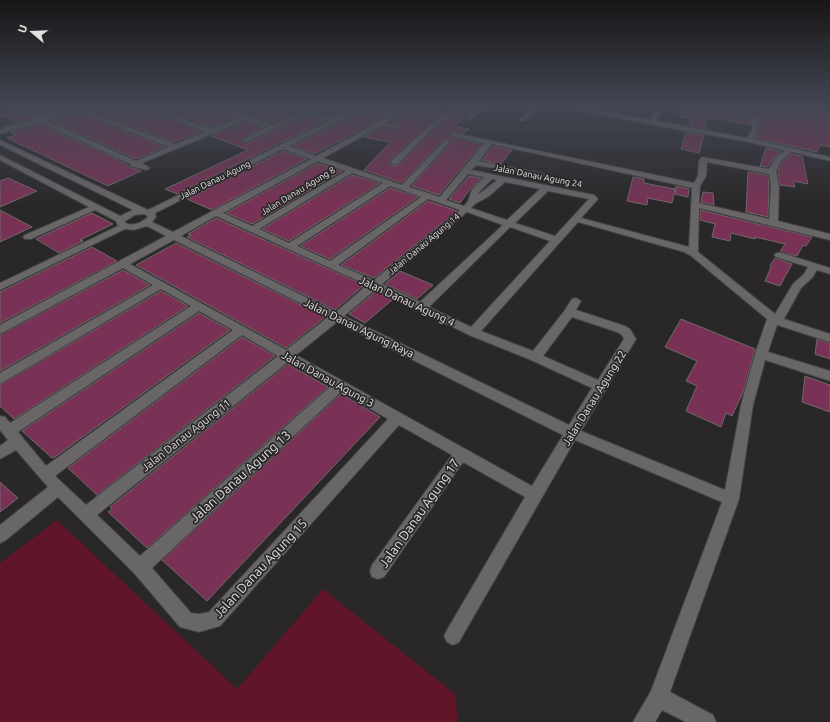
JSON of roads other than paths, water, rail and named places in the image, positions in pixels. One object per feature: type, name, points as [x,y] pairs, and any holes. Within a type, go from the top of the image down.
[{"type":"street","points":[[80,139],[134,164],[146,168]]},
{"type":"street","points":[[155,139],[176,147]]},
{"type":"street","points":[[134,164],[196,139]]},
{"type":"street","name":"Jalan Danau Agung","points":[[146,216],[300,139]]},
{"type":"street","points":[[0,330],[353,139]]},
{"type":"street","points":[[395,162],[418,139]]},
{"type":"street","points":[[404,188],[449,139]]},
{"type":"street","points":[[457,139],[490,142],[696,186]]},
{"type":"street","points":[[742,139],[830,159]]},
{"type":"street","name":"Jalan Danau Agung Raya","points":[[0,142],[146,216],[174,236],[572,433],[731,499]]},
{"type":"street","points":[[441,201],[490,142]]},
{"type":"street","points":[[284,147],[441,201],[469,206],[508,224],[556,240]]},
{"type":"street","points":[[773,223],[775,186],[772,172],[779,159],[790,150]]},
{"type":"street","points":[[0,157],[123,223],[133,227],[146,216]]},
{"type":"street","points":[[693,253],[696,186],[702,176],[703,160],[705,158],[772,172]]},
{"type":"street","points":[[474,162],[542,175]]},
{"type":"street","name":"Jalan Danau Agung 8","points":[[253,229],[352,170]]},
{"type":"street","name":"Jalan Danau Agung 24","points":[[470,172],[594,199],[473,332]]},
{"type":"street","name":"Jalan Danau Agung 14","points":[[469,206],[475,191],[489,176]]},
{"type":"street","name":"Jalan Danau Agung 14","points":[[336,317],[503,179]]},
{"type":"street","points":[[290,246],[389,183]]},
{"type":"street","points":[[422,307],[545,189]]},
{"type":"street","points":[[331,265],[427,196]]},
{"type":"street","points":[[695,204],[830,237]]},
{"type":"street","points":[[28,237],[95,207]]},
{"type":"street","name":"Jalan Danau Agung 4","points":[[216,213],[422,307],[473,332],[535,357],[600,386]]},
{"type":"street","points":[[0,287],[123,223],[130,214],[146,216]]},
{"type":"street","points":[[575,219],[678,247],[693,253],[775,320],[830,338]]},
{"type":"street","points":[[779,255],[830,271]]},
{"type":"street","name":"Jalan Danau Agung 3","points":[[122,264],[535,495]]},
{"type":"street","points":[[643,722],[659,697],[731,499],[747,405],[761,354],[775,320],[797,286],[808,276],[814,266]]},
{"type":"street","points":[[0,379],[160,285]]},
{"type":"street","points":[[535,357],[570,312],[576,301]]},
{"type":"street","points":[[0,453],[9,431],[198,306]]},
{"type":"street","name":"Jalan Danau Agung 22","points":[[453,636],[535,495],[630,339],[621,329],[570,312]]},
{"type":"street","name":"Jalan Danau Agung 11","points":[[86,514],[336,317]]},
{"type":"street","points":[[45,475],[241,330]]},
{"type":"street","points":[[761,354],[830,376]]},
{"type":"street","name":"Jalan Danau Agung 13","points":[[140,567],[339,386]]},
{"type":"street","name":"Jalan Danau Agung 15","points":[[9,431],[45,475],[140,567],[186,621],[199,623],[214,620],[397,418]]},
{"type":"street","name":"Jalan Danau Agung 17","points":[[378,572],[461,454]]},
{"type":"street","points":[[0,535],[58,488]]},
{"type":"street","points":[[659,697],[706,722]]}]
